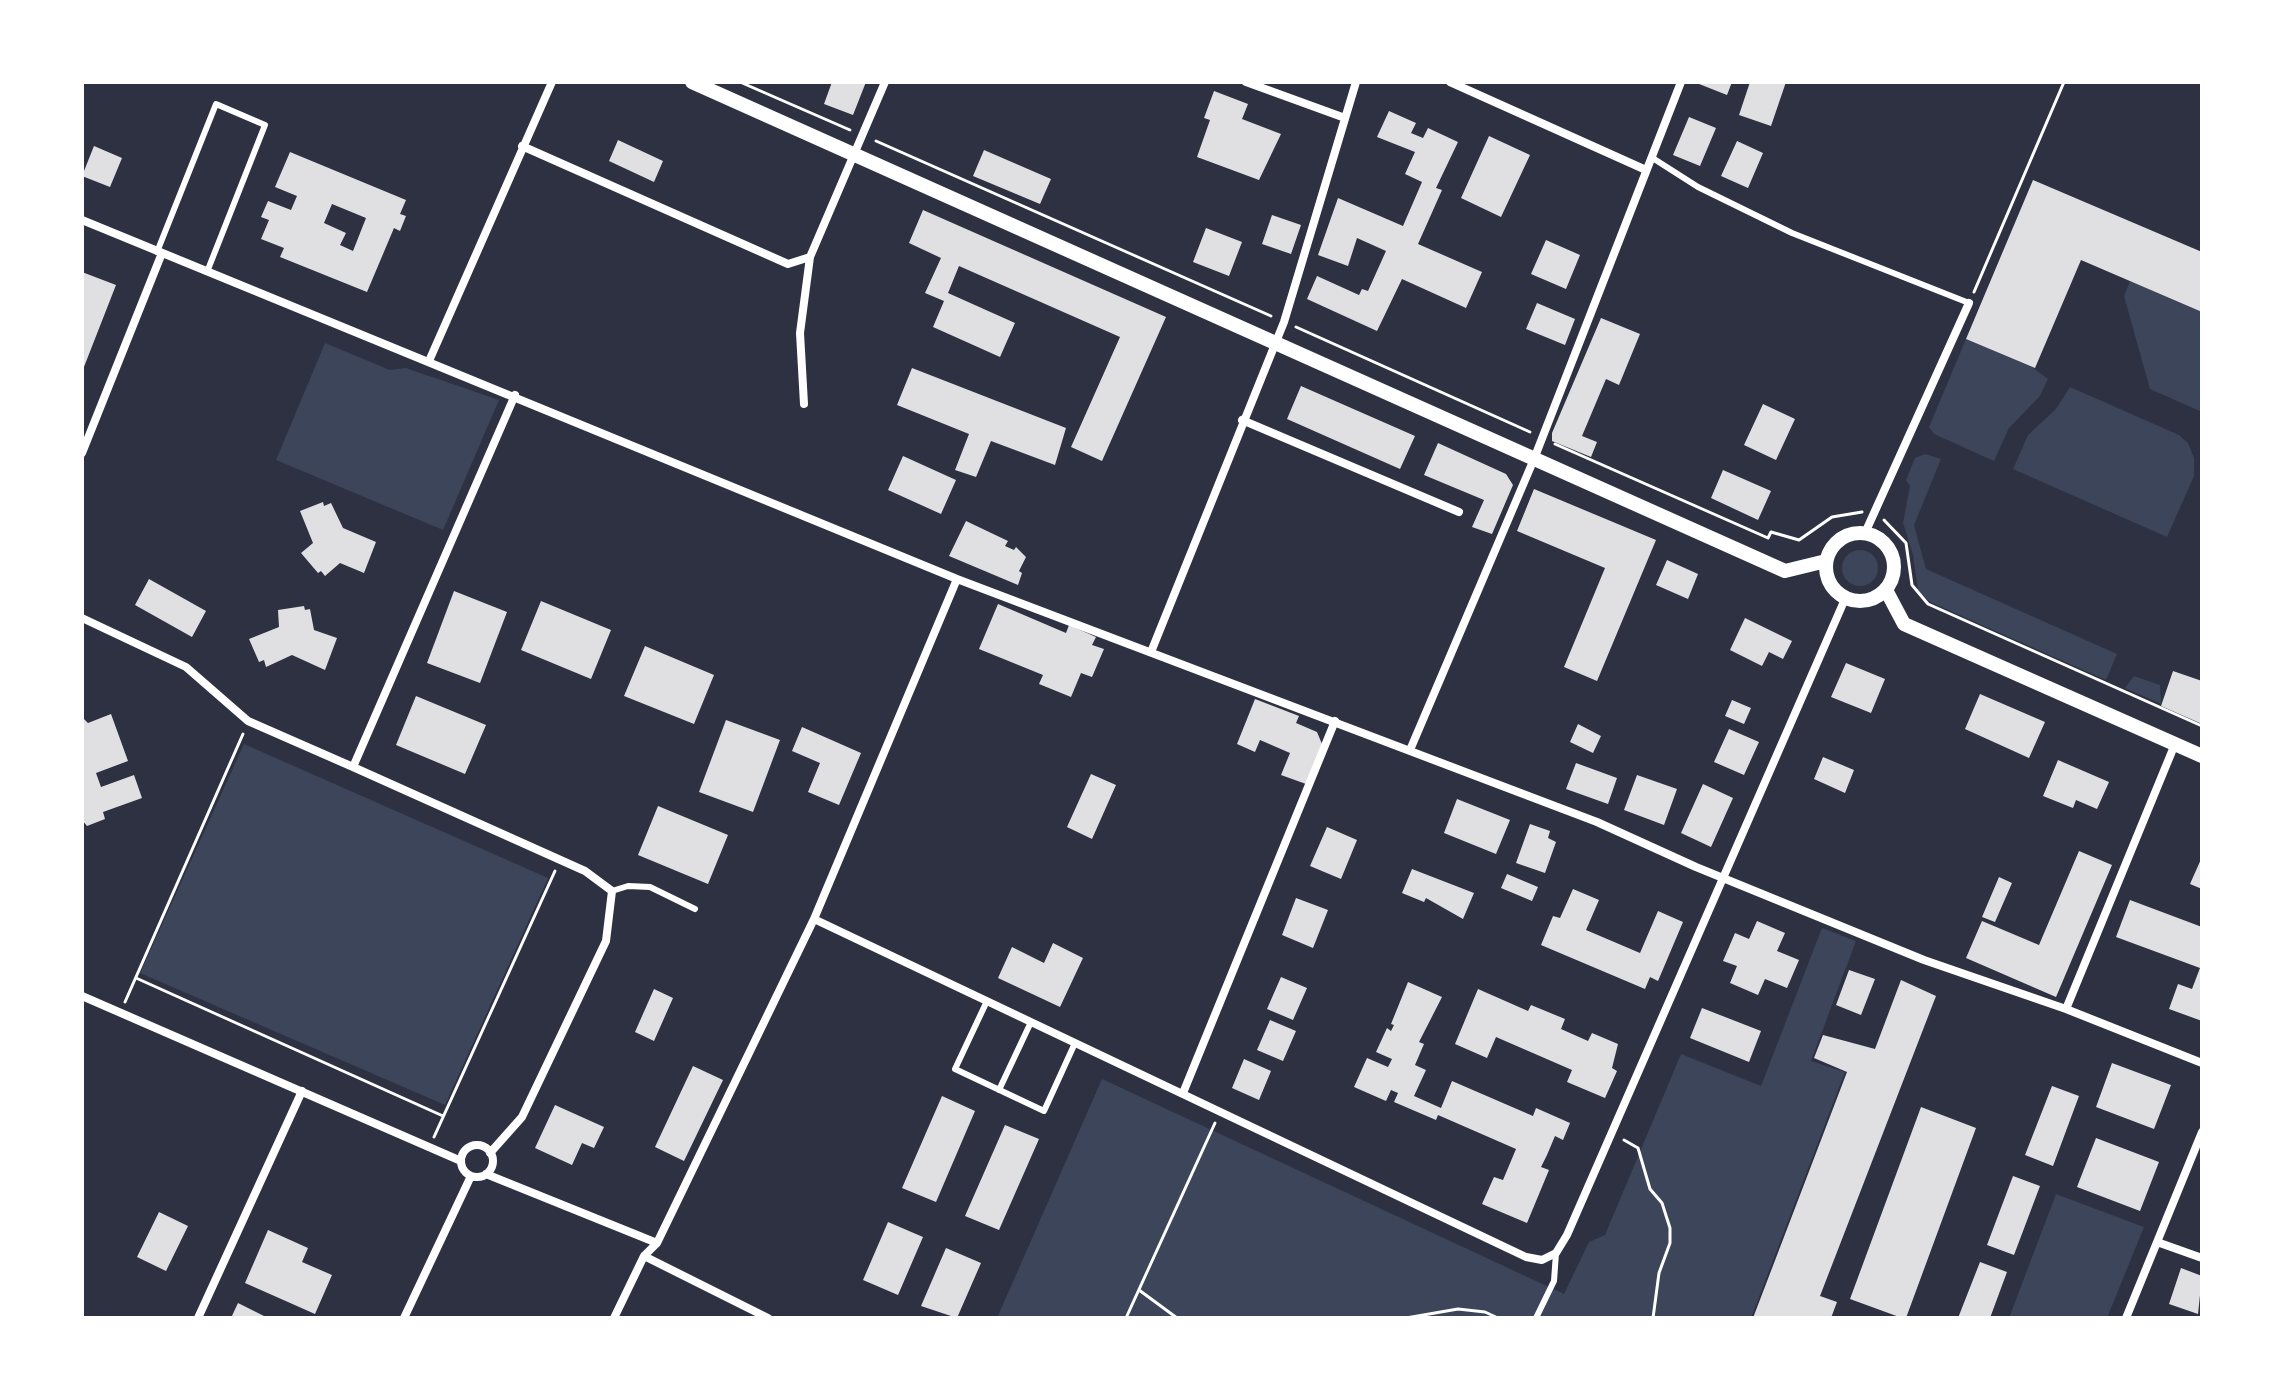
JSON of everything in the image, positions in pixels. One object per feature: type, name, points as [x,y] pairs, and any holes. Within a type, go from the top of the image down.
[{"type":"street","points":[[429,361],[552,82]]},
{"type":"street","points":[[692,82],[1785,571],[1826,561]]},
{"type":"street","points":[[804,404],[800,333],[810,257],[885,82]]},
{"type":"street","points":[[1246,82],[1345,118]]},
{"type":"street","points":[[1151,652],[1284,322],[1356,82]]},
{"type":"street","points":[[1450,82],[1646,170]]},
{"type":"street","points":[[1410,750],[1534,459],[1681,82]]},
{"type":"street","points":[[522,146],[788,264],[810,257]]},
{"type":"street","points":[[82,220],[515,395],[957,579],[1597,822],[1924,960],[2066,1009],[2202,1063]]},
{"type":"street","points":[[82,453],[160,252]]},
{"type":"street","points":[[1865,533],[1969,303]]},
{"type":"street","points":[[353,767],[515,395]]},
{"type":"street","points":[[1242,420],[1459,512]]},
{"type":"street","points":[[1865,533],[1885,543],[1893,555],[1893,577],[1886,590],[1868,601],[1845,599],[1829,583],[1826,561],[1832,547],[1843,537],[1865,533]]},
{"type":"street","points":[[614,1318],[644,1256],[657,1243],[814,919],[957,579]]},
{"type":"street","points":[[1886,590],[1904,624],[2202,756]]},
{"type":"street","points":[[814,919],[1526,1257],[1542,1260],[1556,1253],[1611,1134],[1845,599]]},
{"type":"street","points":[[82,618],[186,667],[248,721],[585,871],[612,891],[606,941],[522,1117],[490,1153]]},
{"type":"street","points":[[1183,1093],[1335,721]]},
{"type":"street","points":[[2066,1009],[2175,744]]},
{"type":"street","points":[[82,996],[461,1161]]},
{"type":"street","points":[[198,1318],[302,1091]]},
{"type":"street","points":[[2126,1318],[2202,1132]]},
{"type":"street","points":[[486,1174],[493,1163],[490,1153],[482,1146],[472,1146],[464,1151],[461,1161],[463,1170],[471,1176],[486,1174],[657,1243]]},
{"type":"street","points":[[404,1318],[471,1176]]},
{"type":"street","points":[[2157,1242],[2202,1258]]},
{"type":"street","points":[[644,1256],[768,1318]]},
{"type":"lane","points":[[160,252],[216,104],[265,125],[207,272]]},
{"type":"lane","points":[[1651,157],[1698,187],[1792,233],[1969,303]]},
{"type":"lane","points":[[612,891],[628,886],[650,887],[695,909]]},
{"type":"lane","points":[[987,1001],[955,1069],[1044,1111],[1075,1043]]},
{"type":"lane","points":[[999,1090],[1031,1022]]},
{"type":"lane","points":[[1536,1318],[1554,1281],[1556,1253]]},
{"type":"path","points":[[740,82],[1768,538],[1771,532],[1799,540],[1840,514],[1855,511],[1873,515],[1889,523],[1903,538],[1910,555],[1912,585],[1928,604],[2202,726]]},
{"type":"path","points":[[1969,303],[2064,82]]},
{"type":"path","points":[[121,1012],[248,721]]},
{"type":"path","points":[[429,1147],[560,860]]},
{"type":"path","points":[[136,978],[443,1116]]},
{"type":"path","points":[[1126,1318],[1220,1113]]},
{"type":"path","points":[[1611,1134],[1638,1148],[1650,1189],[1662,1203],[1670,1228],[1670,1243],[1659,1273],[1653,1318]]},
{"type":"path","points":[[1139,1290],[1177,1318]]},
{"type":"path","points":[[1406,1318],[1458,1309],[1485,1312],[1498,1318]]},
{"type":"shaded area","points":[[2130,281],[2202,312],[2202,412],[2150,389],[2124,296]]},
{"type":"shaded area","points":[[1966,339],[2032,367],[2048,379],[2040,396],[2009,428],[1994,461],[1934,434],[1929,427]]},
{"type":"shaded area","points":[[325,343],[390,370],[406,368],[499,400],[443,530],[276,460]]},
{"type":"shaded area","points":[[2070,387],[2179,435],[2188,443],[2194,458],[2194,476],[2167,537],[2013,469],[2028,435],[2056,409]]},
{"type":"shaded area","points":[[1925,454],[1941,459],[1914,525],[1926,569],[2117,654],[2106,680],[1930,602],[1918,590],[1913,555],[1903,523],[1910,486],[1906,480],[1915,458]]},
{"type":"shaded area","points":[[1860,550],[1873,555],[1878,568],[1873,581],[1860,586],[1847,581],[1842,568],[1847,555]]},
{"type":"shaded area","points":[[2134,676],[2160,685],[2161,704],[2125,688]]},
{"type":"shaded area","points":[[244,744],[548,878],[445,1105],[140,973]]},
{"type":"shaded area","points":[[1822,928],[1856,941],[1811,1061],[1845,1072],[1751,1318],[997,1318],[1102,1079],[1564,1294],[1589,1242],[1605,1235],[1681,1054],[1761,1086]]},
{"type":"shaded area","points":[[2056,1194],[2144,1227],[2107,1318],[2009,1318]]},
{"type":"building","points":[[832,82],[866,82],[853,115],[824,104]]},
{"type":"building","points":[[1694,82],[1732,82],[1727,95]]},
{"type":"building","points":[[1750,82],[1786,82],[1771,126],[1739,115]]},
{"type":"building","points":[[1214,91],[1248,104],[1242,119],[1281,134],[1259,180],[1197,157],[1210,120],[1204,118]]},
{"type":"building","points":[[1389,111],[1416,123],[1411,133],[1423,138],[1428,128],[1458,142],[1436,188],[1442,190],[1418,244],[1482,272],[1466,308],[1402,279],[1377,331],[1307,299],[1317,276],[1359,295],[1362,289],[1368,291],[1386,251],[1357,238],[1348,266],[1318,255],[1338,198],[1403,226],[1422,182],[1405,174],[1415,152],[1377,137]]},
{"type":"building","points":[[1689,117],[1716,128],[1700,166],[1673,155]]},
{"type":"building","points":[[1489,136],[1530,155],[1501,217],[1461,198]]},
{"type":"building","points":[[618,140],[663,161],[654,182],[609,161]]},
{"type":"building","points":[[1737,141],[1763,153],[1748,188],[1721,176]]},
{"type":"building","points":[[94,146],[122,158],[110,187],[82,176]]},
{"type":"building","points":[[984,150],[1051,179],[1040,204],[973,176]]},
{"type":"building","points":[[290,152],[406,200],[400,214],[406,216],[400,231],[394,228],[367,292],[280,257],[284,248],[261,239],[269,220],[261,217],[268,201],[291,210],[297,196],[275,187]],"holes":[[[332,204],[366,218],[353,251],[340,245],[346,233],[324,223]]]},
{"type":"building","points":[[2033,180],[2202,252],[2202,312],[2081,260],[2035,368],[1966,339]]},
{"type":"building","points":[[923,210],[1166,317],[1102,461],[1071,447],[1120,337],[959,266],[948,293],[1015,323],[1000,357],[933,327],[944,301],[925,293],[941,258],[909,243]]},
{"type":"building","points":[[1272,215],[1301,225],[1291,254],[1262,244]]},
{"type":"building","points":[[1206,228],[1242,242],[1229,276],[1193,262]]},
{"type":"building","points":[[1546,240],[1580,255],[1566,289],[1531,274]]},
{"type":"building","points":[[82,272],[116,285],[82,372]]},
{"type":"building","points":[[1537,303],[1575,319],[1565,345],[1526,329]]},
{"type":"building","points":[[1601,318],[1640,334],[1619,385],[1606,379],[1582,436],[1597,442],[1591,457],[1552,441],[1552,433]]},
{"type":"building","points":[[912,368],[1066,428],[1055,465],[991,441],[976,477],[955,470],[969,434],[897,405]]},
{"type":"building","points":[[1301,386],[1415,436],[1400,469],[1287,419]]},
{"type":"building","points":[[1763,404],[1795,419],[1776,460],[1744,445]]},
{"type":"building","points":[[1438,443],[1506,474],[1513,485],[1492,534],[1472,527],[1484,500],[1424,475]]},
{"type":"building","points":[[903,456],[956,480],[941,514],[888,490]]},
{"type":"building","points":[[1723,470],[1771,491],[1758,520],[1711,498]]},
{"type":"building","points":[[1534,489],[1656,540],[1597,681],[1564,667],[1605,568],[1517,531]]},
{"type":"building","points":[[323,502],[324,506],[331,503],[343,528],[376,542],[364,573],[340,563],[325,576],[321,571],[318,573],[301,553],[313,543],[300,511]]},
{"type":"building","points":[[966,521],[1008,541],[1005,546],[1014,550],[1016,547],[1026,557],[1019,571],[1022,573],[1018,585],[949,556]]},
{"type":"building","points":[[1667,560],[1698,574],[1688,599],[1656,585]]},
{"type":"building","points":[[149,579],[206,611],[192,637],[135,605]]},
{"type":"building","points":[[454,591],[507,612],[480,683],[427,663]]},
{"type":"building","points":[[541,601],[611,630],[591,679],[521,650]]},
{"type":"building","points":[[998,604],[1066,633],[1069,625],[1096,637],[1092,645],[1104,649],[1092,677],[1081,673],[1071,697],[1039,684],[1043,675],[979,649]]},
{"type":"building","points":[[304,606],[305,610],[310,609],[314,630],[337,638],[325,670],[292,655],[266,667],[264,660],[259,662],[249,639],[279,627],[278,610]]},
{"type":"building","points":[[1745,618],[1792,641],[1783,659],[1769,652],[1762,666],[1730,650]]},
{"type":"building","points":[[645,646],[714,675],[694,724],[624,696]]},
{"type":"building","points":[[1846,663],[1885,679],[1871,713],[1831,697]]},
{"type":"building","points":[[2173,671],[2202,681],[2202,724],[2161,706]]},
{"type":"building","points":[[1980,694],[2045,722],[2029,758],[1965,729]]},
{"type":"building","points":[[416,696],[486,725],[465,774],[396,745]]},
{"type":"building","points":[[1255,699],[1299,716],[1296,723],[1317,732],[1322,744],[1306,784],[1281,775],[1290,753],[1260,740],[1255,752],[1237,744]]},
{"type":"building","points":[[1732,700],[1751,708],[1744,724],[1725,716]]},
{"type":"building","points":[[111,714],[128,761],[96,773],[101,787],[134,775],[142,798],[103,812],[105,819],[87,826],[82,820],[82,717],[88,723]]},
{"type":"building","points":[[726,720],[780,740],[753,812],[699,792]]},
{"type":"building","points":[[1578,724],[1601,736],[1593,753],[1570,742]]},
{"type":"building","points":[[802,727],[861,753],[839,805],[808,792],[820,763],[792,751]]},
{"type":"building","points":[[1729,729],[1759,742],[1744,775],[1714,762]]},
{"type":"building","points":[[1823,757],[1854,770],[1845,793],[1814,779]]},
{"type":"building","points":[[2058,760],[2109,782],[2097,809],[2076,800],[2073,808],[2043,796]]},
{"type":"building","points":[[1576,763],[1617,778],[1608,804],[1566,789]]},
{"type":"building","points":[[1091,774],[1116,785],[1092,839],[1067,827]]},
{"type":"building","points":[[1637,775],[1677,789],[1664,825],[1624,810]]},
{"type":"building","points":[[1703,784],[1733,798],[1711,847],[1681,833]]},
{"type":"building","points":[[1457,799],[1510,820],[1496,854],[1444,833]]},
{"type":"building","points":[[658,806],[728,835],[708,884],[638,855]]},
{"type":"building","points":[[1530,824],[1550,831],[1548,838],[1556,842],[1545,873],[1516,863]]},
{"type":"building","points":[[1327,827],[1357,840],[1341,879],[1310,866]]},
{"type":"building","points":[[2079,851],[2112,865],[2056,997],[1966,958],[1982,921],[2039,945]]},
{"type":"building","points":[[2202,857],[2202,889],[2190,884]]},
{"type":"building","points":[[1412,869],[1474,893],[1463,919],[1426,898],[1424,902],[1402,893]]},
{"type":"building","points":[[1507,874],[1538,887],[1532,901],[1501,888]]},
{"type":"building","points":[[1999,877],[2012,883],[1995,922],[1982,917]]},
{"type":"building","points":[[1573,889],[1599,900],[1586,930],[1640,953],[1658,911],[1683,922],[1658,981],[1650,977],[1645,989],[1541,945],[1553,916],[1560,918]]},
{"type":"building","points":[[1296,898],[1328,910],[1313,948],[1282,935]]},
{"type":"building","points":[[2130,900],[2202,927],[2202,1021],[2169,1009],[2178,984],[2192,989],[2200,968],[2116,937]]},
{"type":"building","points":[[1757,921],[1785,933],[1777,951],[1799,960],[1787,988],[1765,979],[1758,995],[1730,983],[1737,966],[1723,961],[1735,933],[1749,939]]},
{"type":"building","points":[[1053,943],[1083,958],[1060,1007],[998,978],[1012,947],[1044,963]]},
{"type":"building","points":[[1849,970],[1875,979],[1861,1015],[1836,1005]]},
{"type":"building","points":[[1281,977],[1307,988],[1293,1020],[1267,1009]]},
{"type":"building","points":[[1901,980],[1936,996],[1820,1296],[1837,1302],[1831,1318],[1753,1318],[1847,1072],[1814,1058],[1823,1035],[1875,1049]]},
{"type":"building","points":[[1408,982],[1442,997],[1419,1042],[1424,1044],[1415,1065],[1426,1070],[1414,1096],[1441,1108],[1452,1081],[1533,1116],[1536,1108],[1570,1123],[1563,1140],[1555,1136],[1541,1167],[1549,1170],[1527,1223],[1482,1204],[1494,1177],[1503,1180],[1516,1149],[1438,1115],[1436,1120],[1394,1102],[1398,1093],[1391,1090],[1386,1101],[1354,1087],[1367,1058],[1388,1067],[1392,1059],[1376,1052],[1387,1028],[1391,1031],[1394,1025],[1391,1024]]},
{"type":"building","points":[[654,989],[673,998],[654,1041],[635,1032]]},
{"type":"building","points":[[1478,989],[1528,1011],[1531,1005],[1565,1019],[1561,1029],[1588,1041],[1592,1033],[1618,1044],[1612,1068],[1617,1071],[1605,1098],[1567,1082],[1572,1070],[1496,1037],[1487,1058],[1455,1044]]},
{"type":"building","points":[[1702,1008],[1761,1031],[1749,1062],[1690,1038]]},
{"type":"building","points":[[1270,1020],[1296,1031],[1283,1061],[1257,1050]]},
{"type":"building","points":[[1244,1059],[1271,1071],[1259,1100],[1232,1088]]},
{"type":"building","points":[[2112,1063],[2171,1085],[2154,1129],[2096,1107]]},
{"type":"building","points":[[693,1066],[723,1080],[684,1161],[655,1147]]},
{"type":"building","points":[[2052,1086],[2079,1096],[2053,1166],[2025,1155]]},
{"type":"building","points":[[942,1096],[975,1111],[936,1202],[902,1188]]},
{"type":"building","points":[[555,1105],[604,1127],[594,1148],[582,1143],[572,1165],[535,1148]]},
{"type":"building","points":[[1921,1107],[1976,1128],[1906,1318],[1902,1318],[1850,1299]]},
{"type":"building","points":[[1005,1125],[1039,1139],[999,1230],[965,1216]]},
{"type":"building","points":[[2096,1138],[2159,1162],[2140,1211],[2077,1187]]},
{"type":"building","points":[[2013,1176],[2040,1186],[2014,1255],[1987,1245]]},
{"type":"building","points":[[159,1212],[188,1226],[166,1271],[137,1257]]},
{"type":"building","points":[[888,1222],[923,1237],[898,1295],[863,1280]]},
{"type":"building","points":[[268,1230],[308,1248],[302,1262],[332,1275],[315,1314],[245,1283]]},
{"type":"building","points":[[946,1248],[981,1263],[957,1318],[921,1306]]},
{"type":"building","points":[[1980,1262],[2007,1272],[1990,1318],[1958,1318]]},
{"type":"building","points":[[2181,1268],[2202,1276],[2198,1314],[2169,1304]]},
{"type":"building","points":[[238,1303],[268,1318],[231,1318]]}]
